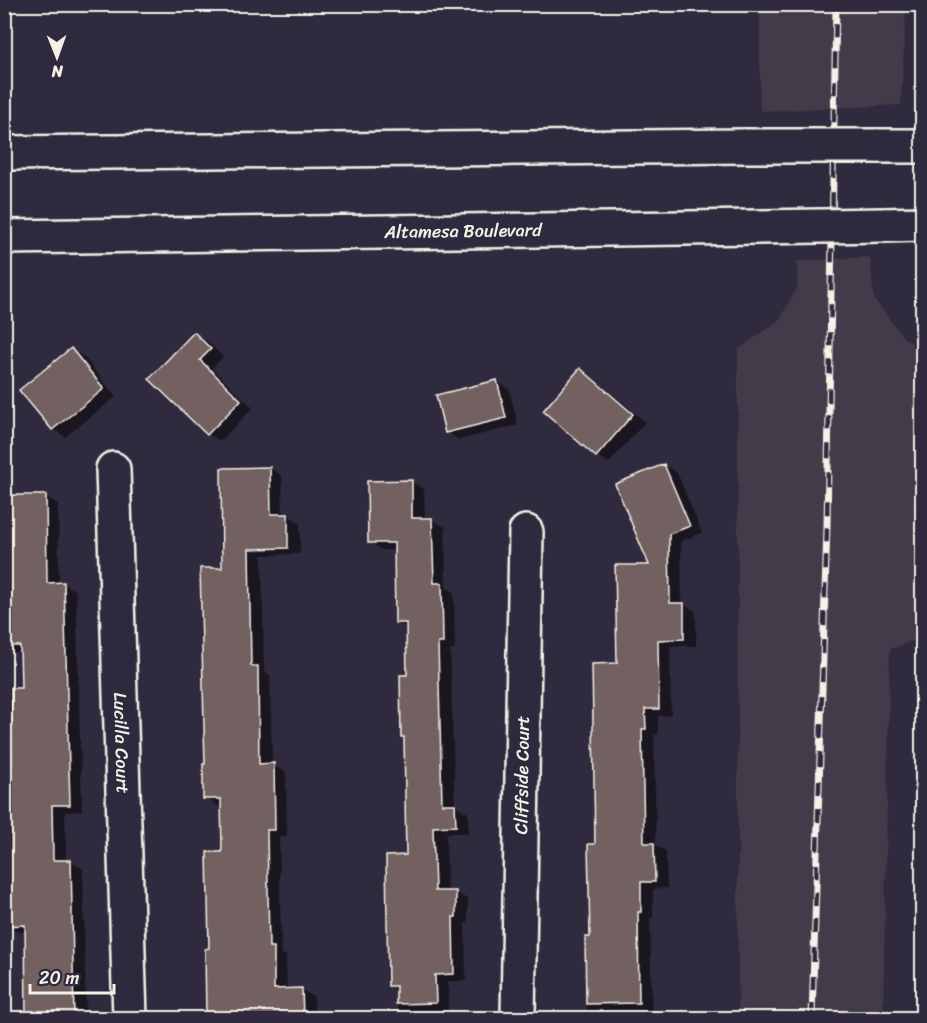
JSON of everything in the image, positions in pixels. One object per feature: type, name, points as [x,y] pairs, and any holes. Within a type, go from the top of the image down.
[{"type":"main road","points":[[4,153],[922,146]]},
{"type":"main road","name":"Altamesa Boulevard","points":[[4,237],[922,224]]},
{"type":"main road","name":"Lucilla Court","points":[[113,469],[130,1018]]},
{"type":"main road","name":"Cliffside Court","points":[[518,1018],[526,532]]},
{"type":"shaded area","points":[[760,5],[906,5],[901,105],[760,111]]},
{"type":"shaded area","points":[[870,257],[874,299],[904,338],[922,350],[922,542],[916,640],[890,649],[883,1018],[738,1018],[738,350],[779,320],[797,288],[797,261]]},
{"type":"building","points":[[194,332],[211,349],[200,360],[241,400],[207,435],[149,379]]},
{"type":"building","points":[[71,348],[104,389],[52,430],[19,390]]},
{"type":"building","points":[[580,368],[633,414],[596,457],[543,411]]},
{"type":"building","points":[[497,380],[506,418],[445,433],[436,395]]},
{"type":"building","points":[[664,464],[690,526],[669,534],[670,603],[684,603],[684,639],[658,640],[659,709],[645,709],[646,729],[642,729],[644,843],[654,843],[655,882],[641,882],[641,912],[638,912],[639,1003],[586,1004],[585,937],[590,937],[588,844],[595,844],[592,664],[617,663],[615,565],[649,565],[615,484]]},
{"type":"building","points":[[270,467],[271,514],[288,514],[288,548],[249,549],[251,666],[258,666],[259,764],[274,763],[275,830],[267,830],[269,947],[274,947],[274,989],[302,988],[303,1017],[206,1018],[205,949],[209,948],[207,852],[222,852],[221,799],[203,799],[203,764],[205,764],[200,568],[222,568],[221,468]]},
{"type":"building","points":[[412,480],[412,518],[432,518],[434,583],[442,583],[443,643],[438,643],[442,804],[455,804],[456,826],[433,827],[435,891],[456,891],[456,917],[453,917],[454,974],[435,975],[436,1003],[396,1004],[396,986],[388,986],[386,856],[406,855],[404,737],[401,737],[400,675],[407,675],[406,623],[395,623],[394,543],[368,543],[367,481]]},
{"type":"building","points":[[4,495],[46,495],[47,583],[64,582],[70,805],[52,805],[53,860],[71,860],[74,1018],[26,1018],[25,925],[5,926],[4,861],[9,861],[7,764],[12,764],[11,688],[21,688],[20,646],[4,646]]},
{"type":"railway","points":[[812,1018],[827,526],[836,4]]}]
